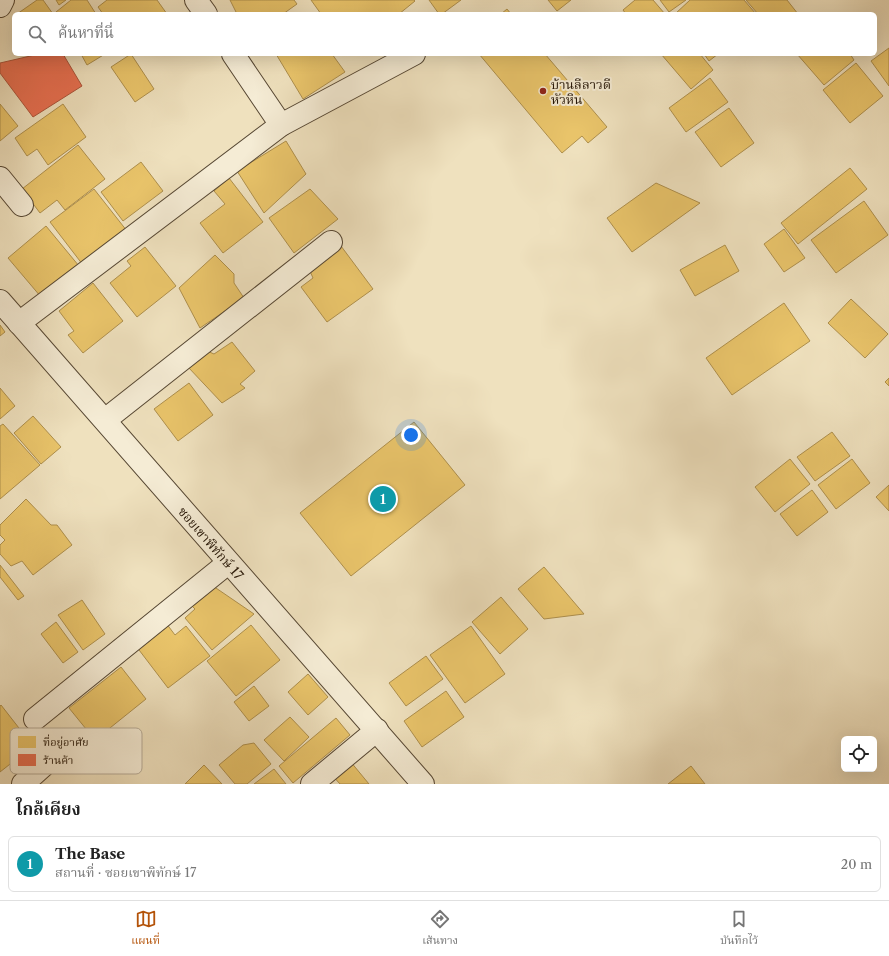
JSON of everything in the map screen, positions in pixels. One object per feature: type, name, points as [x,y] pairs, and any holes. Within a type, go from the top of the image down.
[{"type":"street","points":[[0,6],[3,0]]},
{"type":"street","points":[[196,0],[205,12]]},
{"type":"street","points":[[234,56],[281,125]]},
{"type":"street","points":[[19,323],[281,125],[410,56]]},
{"type":"street","points":[[0,178],[22,205]]},
{"type":"street","points":[[105,420],[331,242]]},
{"type":"street","name":"ซอยเขาพิทักษ์ 17","points":[[0,301],[228,563],[424,784]]},
{"type":"street","points":[[34,719],[228,563]]},
{"type":"street","points":[[312,784],[377,730]]},
{"type":"street","points":[[23,784],[34,774]]},
{"type":"building: ที่อยู่อาศัย","points":[[37,0],[43,0],[52,12],[20,12]]},
{"type":"building: ที่อยู่อาศัย","points":[[56,0],[66,0],[59,5]]},
{"type":"building: ที่อยู่อาศัย","points":[[71,0],[87,0],[95,12],[56,12]]},
{"type":"building: ที่อยู่อาศัย","points":[[107,0],[157,0],[166,12],[102,12],[98,7]]},
{"type":"building: ที่อยู่อาศัย","points":[[230,0],[294,0],[297,4],[286,12],[236,12]]},
{"type":"building: ที่อยู่อาศัย","points":[[311,0],[415,1],[401,12],[320,12]]},
{"type":"building: ที่อยู่อาศัย","points":[[429,0],[461,0],[445,12],[438,12]]},
{"type":"building: ที่อยู่อาศัย","points":[[548,0],[571,0],[557,11]]},
{"type":"building: ที่อยู่อาศัย","points":[[635,0],[653,0],[663,12],[624,12],[623,10]]},
{"type":"building: ที่อยู่อาศัย","points":[[660,0],[686,0],[669,12]]},
{"type":"building: ที่อยู่อาศัย","points":[[690,0],[744,0],[754,12],[677,12]]},
{"type":"building: ที่อยู่อาศัย","points":[[746,0],[787,0],[796,12],[756,12]]},
{"type":"building: ที่อยู่อาศัย","points":[[889,48],[889,86],[871,61]]},
{"type":"building: ที่อยู่อาศัย","points":[[82,56],[102,56],[87,65]]},
{"type":"building: ที่อยู่อาศัย","points":[[128,56],[132,56],[154,89],[135,102],[111,67]]},
{"type":"building: ที่อยู่อาศัย","points":[[277,56],[333,56],[345,72],[303,99]]},
{"type":"building: ที่อยู่อาศัย","name":"บ้านลีลาวดี หัวหิน","points":[[481,56],[547,56],[607,127],[588,143],[582,136],[562,153]]},
{"type":"building: ที่อยู่อาศัย","points":[[663,56],[702,56],[713,70],[691,89]]},
{"type":"building: ที่อยู่อาศัย","points":[[705,56],[715,56],[709,61]]},
{"type":"building: ที่อยู่อาศัย","points":[[799,56],[851,56],[854,60],[824,85]]},
{"type":"building: ที่อยู่อาศัย","points":[[856,63],[883,96],[850,123],[823,90]]},
{"type":"building: ที่อยู่อาศัย","points":[[710,78],[728,102],[686,132],[669,108]]},
{"type":"building: ที่อยู่อาศัย","points":[[0,104],[18,126],[0,141]]},
{"type":"building: ที่อยู่อาศัย","points":[[63,104],[86,137],[48,165],[37,149],[27,156],[15,138]]},
{"type":"building: ที่อยู่อาศัย","points":[[729,108],[754,143],[721,167],[695,132]]},
{"type":"building: ที่อยู่อาศัย","points":[[286,141],[306,174],[264,213],[237,171]]},
{"type":"building: ที่อยู่อาศัย","points":[[78,145],[105,179],[65,210],[57,200],[40,213],[22,189]]},
{"type":"building: ที่อยู่อาศัย","points":[[141,162],[163,191],[123,221],[101,192]]},
{"type":"building: ที่อยู่อาศัย","points":[[850,168],[867,189],[798,244],[781,223]]},
{"type":"building: ที่อยู่อาศัย","points":[[229,178],[263,222],[223,253],[200,223],[225,204],[214,191]]},
{"type":"building: ที่อยู่อาศัย","points":[[656,183],[700,203],[632,252],[607,218]]},
{"type":"building: ที่อยู่อาศัย","points":[[94,189],[127,231],[83,265],[50,222]]},
{"type":"building: ที่อยู่อาศัย","points":[[310,189],[338,219],[294,253],[269,218]]},
{"type":"building: ที่อยู่อาศัย","points":[[864,201],[888,235],[836,273],[811,240]]},
{"type":"building: ที่อยู่อาศัย","points":[[46,226],[79,266],[41,297],[8,258]]},
{"type":"building: ที่อยู่อาศัย","points":[[784,229],[805,258],[784,272],[764,244]]},
{"type":"building: ที่อยู่อาศัย","points":[[725,245],[739,271],[695,296],[680,270]]},
{"type":"building: ที่อยู่อาศัย","points":[[341,246],[373,289],[327,322],[301,287],[313,278],[309,269]]},
{"type":"building: ที่อยู่อาศัย","points":[[145,247],[176,286],[137,317],[110,283],[131,266],[127,261]]},
{"type":"building: ที่อยู่อาศัย","points":[[215,255],[234,274],[234,283],[244,298],[200,328],[179,288]]},
{"type":"building: ที่อยู่อาศัย","points":[[93,283],[123,321],[83,353],[68,335],[74,331],[59,311]]},
{"type":"building: ที่อยู่อาศัย","points":[[851,299],[888,334],[865,358],[828,323]]},
{"type":"building: ที่อยู่อาศัย","points":[[784,303],[810,341],[732,395],[706,358]]},
{"type":"building: ที่อยู่อาศัย","points":[[0,325],[5,332],[0,336]]},
{"type":"building: ที่อยู่อาศัย","points":[[232,342],[255,371],[240,384],[245,388],[222,403],[188,367],[205,350],[214,354]]},
{"type":"building: ที่อยู่อาศัย","points":[[889,378],[889,386],[885,382]]},
{"type":"building: ที่อยู่อาศัย","points":[[189,383],[213,415],[178,441],[154,409]]},
{"type":"building: ที่อยู่อาศัย","points":[[0,388],[15,406],[0,419]]},
{"type":"building: ที่อยู่อาศัย","points":[[33,416],[61,447],[41,464],[14,433]]},
{"type":"building: ที่อยู่อาศัย","points":[[414,422],[465,485],[351,576],[300,513]]},
{"type":"building: ที่อยู่อาศัย","points":[[3,424],[40,465],[0,499],[0,426]]},
{"type":"building: ที่อยู่อาศัย","points":[[832,432],[850,456],[815,481],[797,457]]},
{"type":"building: ที่อยู่อาศัย","points":[[790,459],[810,484],[775,512],[755,487]]},
{"type":"building: ที่อยู่อาศัย","points":[[852,459],[870,483],[836,509],[818,485]]},
{"type":"building: ที่อยู่อาศัย","points":[[889,485],[889,511],[876,497]]},
{"type":"building: ที่อยู่อาศัย","points":[[812,490],[828,512],[797,536],[780,514]]},
{"type":"building: ที่อยู่อาศัย","points":[[26,499],[51,525],[57,525],[72,545],[33,575],[22,561],[11,566],[0,554],[0,545],[5,540],[0,535],[0,525]]},
{"type":"building: ที่อยู่อาศัย","points":[[0,565],[24,596],[18,600],[0,577]]},
{"type":"building: ที่อยู่อาศัย","points":[[544,567],[584,614],[544,619],[518,589]]},
{"type":"building: ที่อยู่อาศัย","points":[[213,586],[254,614],[212,650],[185,618],[195,609],[191,605]]},
{"type":"building: ที่อยู่อาศัย","points":[[501,597],[528,629],[500,654],[472,622]]},
{"type":"building: ที่อยู่อาศัย","points":[[82,600],[105,634],[83,650],[58,615]]},
{"type":"building: ที่อยู่อาศัย","points":[[56,622],[78,652],[63,663],[41,634]]},
{"type":"building: ที่อยู่อาศัย","points":[[166,623],[175,635],[186,626],[210,656],[168,688],[136,646]]},
{"type":"building: ที่อยู่อาศัย","points":[[251,625],[280,660],[236,696],[207,661]]},
{"type":"building: ที่อยู่อาศัย","points":[[471,626],[505,674],[465,703],[430,655]]},
{"type":"building: ที่อยู่อาศัย","points":[[426,656],[443,679],[406,706],[389,683]]},
{"type":"building: ที่อยู่อาศัย","points":[[121,667],[146,699],[110,728],[85,728],[69,708]]},
{"type":"building: ที่อยู่อาศัย","points":[[308,674],[328,697],[308,715],[288,692]]},
{"type":"building: ที่อยู่อาศัย","points":[[254,686],[269,706],[249,721],[234,702]]},
{"type":"building: ที่อยู่อาศัย","points":[[446,691],[464,717],[422,747],[404,721]]},
{"type":"building: ที่อยู่อาศัย","points":[[1,705],[19,728],[10,728],[10,764],[0,772]]},
{"type":"building: ที่อยู่อาศัย","points":[[290,717],[309,737],[284,761],[264,740]]},
{"type":"building: ที่อยู่อาศัย","points":[[336,718],[350,735],[293,783],[279,766]]},
{"type":"building: ที่อยู่อาศัย","points":[[254,743],[271,764],[247,784],[235,784],[219,765],[243,745]]},
{"type":"building: ที่อยู่อาศัย","points":[[350,761],[369,784],[340,784],[332,775]]},
{"type":"building: ที่อยู่อาศัย","points":[[204,765],[222,784],[185,784]]},
{"type":"building: ที่อยู่อาศัย","points":[[691,766],[705,784],[668,784]]},
{"type":"building: ที่อยู่อาศัย","points":[[274,769],[286,784],[254,784]]},
{"type":"building: ร้านค้า","points":[[30,56],[64,56],[82,86],[33,117],[0,73],[0,63]]},
{"type":"place","name":"บ้านลีลาวดี หัวหิน","points":[[543,91]]},
{"type":"place","name":"The Base","points":[[383,499]]}]
